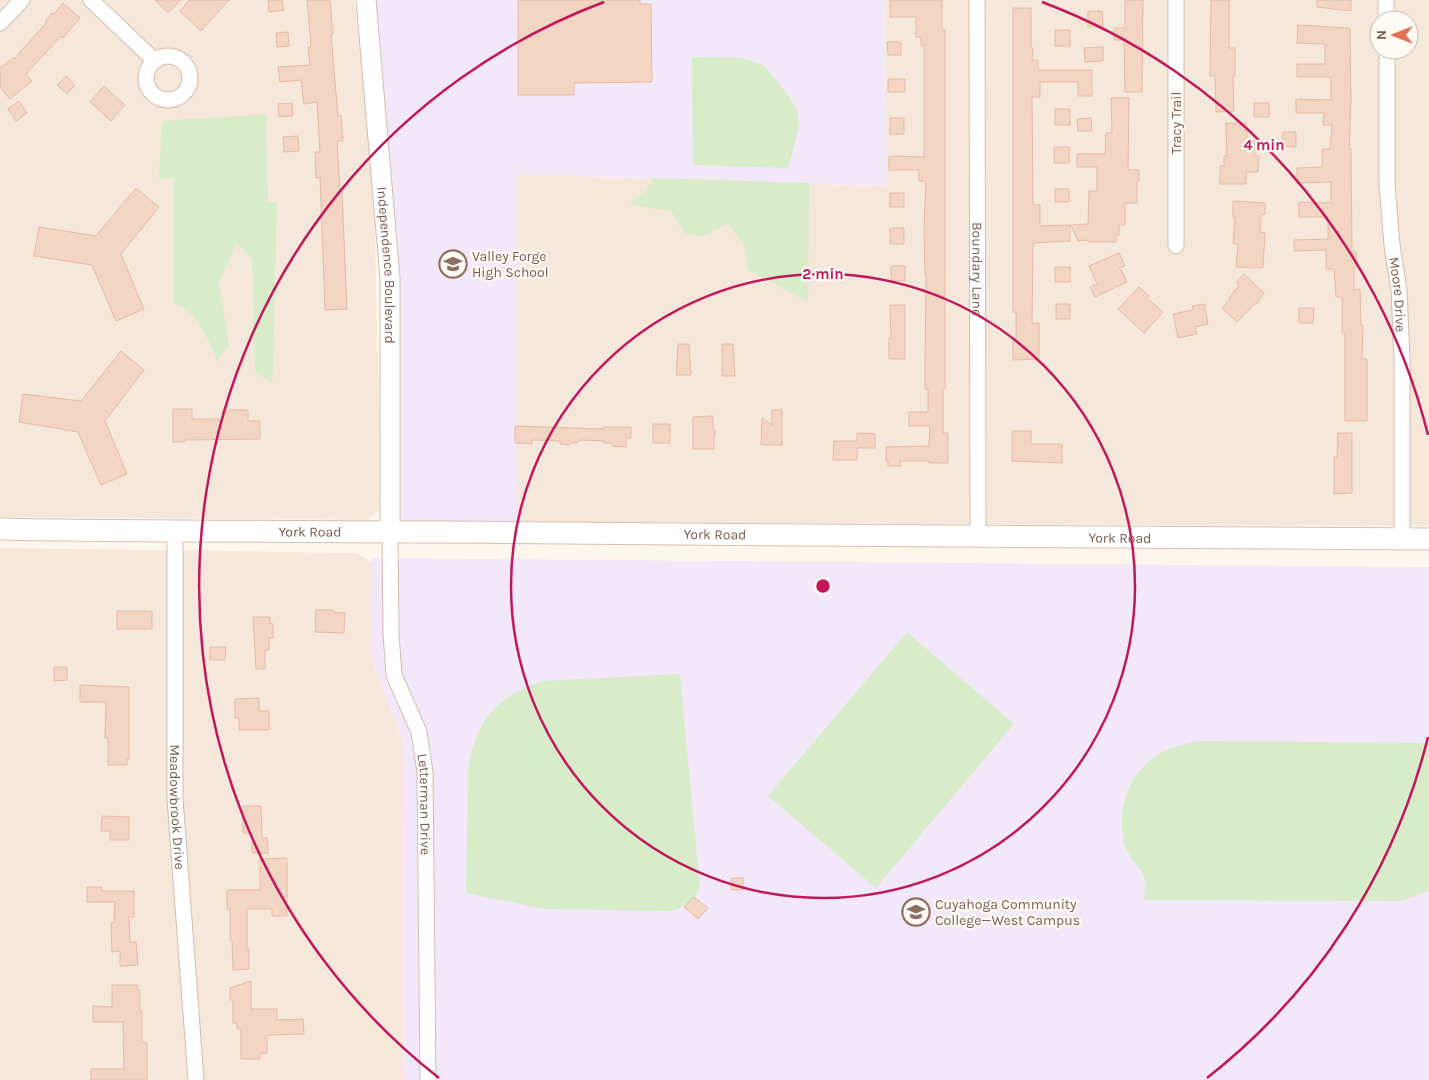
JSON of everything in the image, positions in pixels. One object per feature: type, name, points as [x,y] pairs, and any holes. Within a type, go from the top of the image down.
[{"type":"main road","name":"York Road","points":[[0,529],[175,532],[978,536],[1247,540],[1429,539]]},
{"type":"street","points":[[0,24],[22,0]]},
{"type":"street","points":[[91,0],[155,61]]},
{"type":"street","name":"Independence Boulevard","points":[[366,0],[390,278],[390,532]]},
{"type":"street","name":"Boundary Lane","points":[[977,0],[978,536]]},
{"type":"street","name":"Tracy Trail","points":[[1176,0],[1176,246]]},
{"type":"street","name":"Moore Drive","points":[[1387,60],[1387,185],[1392,245],[1399,290],[1402,359],[1402,539]]},
{"type":"street","name":"Meadowbrook Drive","points":[[175,532],[175,800],[196,1080]]},
{"type":"street","name":"Letterman Drive","points":[[390,532],[391,634],[394,675],[419,732],[425,772],[428,1080]]},
{"type":"shaded area","points":[[0,0],[354,0],[374,188],[380,484],[378,512],[366,520],[0,517]]},
{"type":"shaded area","name":"Valley Forge High School","points":[[366,0],[885,0],[887,186],[517,174],[517,533],[390,532],[390,278]]},
{"type":"shaded area","points":[[885,0],[1429,0],[1429,526],[517,522],[517,174],[887,186]]},
{"type":"shaded area","points":[[0,548],[357,553],[372,563],[371,659],[404,744],[403,1080],[0,1080]]},
{"type":"shaded area","name":"Cuyahoga Community College—West Campus","points":[[371,558],[1429,567],[1429,1080],[403,1080],[404,744],[371,659]]},
{"type":"green space","points":[[692,57],[742,58],[764,65],[790,98],[798,112],[799,127],[788,168],[693,165]]},
{"type":"green space","points":[[266,114],[268,202],[277,202],[272,384],[255,371],[252,259],[237,243],[219,282],[229,346],[217,361],[202,328],[190,314],[174,303],[174,178],[159,179],[162,121]]},
{"type":"green space","points":[[653,178],[809,183],[808,302],[748,270],[744,245],[727,223],[703,237],[685,233],[671,211],[629,204],[646,191]]},
{"type":"green space","points":[[907,632],[1014,724],[876,888],[768,796]]},
{"type":"green space","points":[[680,674],[700,889],[689,903],[673,911],[544,909],[466,893],[468,772],[471,755],[482,726],[500,703],[527,687],[543,681]]},
{"type":"green space","points":[[1199,741],[1429,743],[1429,891],[1400,901],[1144,900],[1145,879],[1126,848],[1123,833],[1122,818],[1128,790],[1144,766],[1156,756],[1172,748]]},
{"type":"building","points":[[155,0],[181,0],[168,13]]},
{"type":"building","points":[[189,0],[229,0],[201,31],[180,11]]},
{"type":"building","points":[[268,0],[282,0],[284,10],[269,12]]},
{"type":"building","points":[[307,0],[330,0],[338,116],[341,116],[343,141],[337,141],[340,191],[342,191],[347,309],[325,310],[320,177],[316,178],[315,152],[320,152],[317,102],[304,104],[301,80],[280,82],[278,67],[310,65],[308,47],[311,47]]},
{"type":"building","points":[[518,0],[640,0],[640,4],[651,4],[652,82],[574,83],[574,95],[518,95]]},
{"type":"building","points":[[890,0],[942,0],[942,30],[945,30],[945,389],[943,389],[943,433],[948,433],[948,463],[900,461],[901,466],[888,466],[888,461],[886,461],[886,447],[929,446],[930,426],[909,426],[909,412],[928,412],[928,389],[925,389],[926,275],[924,228],[926,181],[919,181],[919,170],[889,170],[889,156],[924,157],[924,45],[921,45],[921,37],[916,37],[916,17],[890,17]]},
{"type":"building","points":[[1125,0],[1143,0],[1142,92],[1125,92],[1124,40],[1114,40],[1114,28],[1125,28]]},
{"type":"building","points":[[1211,0],[1229,0],[1229,48],[1235,48],[1235,76],[1233,76],[1234,111],[1216,112],[1215,76],[1210,76]]},
{"type":"building","points":[[1317,0],[1351,0],[1351,11],[1317,7]]},
{"type":"building","points":[[63,3],[80,18],[63,38],[61,36],[26,74],[32,81],[10,99],[0,87],[0,68],[14,59],[46,23],[52,13],[53,15]]},
{"type":"building","points":[[1013,8],[1031,8],[1032,60],[1038,60],[1038,70],[1092,70],[1092,96],[1078,96],[1078,82],[1040,82],[1040,97],[1032,97],[1033,205],[1040,205],[1040,226],[1070,225],[1070,241],[1033,243],[1032,323],[1039,323],[1039,359],[1013,360],[1013,338],[1016,338],[1016,312],[1013,312]]},
{"type":"building","points":[[1088,11],[1102,11],[1103,27],[1088,27]]},
{"type":"building","points":[[1298,25],[1350,28],[1351,103],[1349,149],[1351,149],[1352,252],[1356,252],[1357,266],[1354,267],[1354,290],[1360,289],[1361,325],[1363,325],[1362,359],[1367,359],[1367,421],[1345,421],[1345,333],[1342,333],[1342,297],[1336,297],[1334,269],[1326,269],[1326,250],[1294,251],[1294,240],[1328,239],[1328,217],[1299,217],[1299,202],[1331,203],[1331,182],[1297,183],[1297,168],[1322,167],[1322,149],[1330,149],[1332,125],[1323,125],[1324,113],[1296,113],[1296,99],[1331,100],[1331,77],[1297,77],[1297,64],[1325,64],[1325,44],[1297,43]]},
{"type":"building","points":[[1055,30],[1070,30],[1070,46],[1055,46]]},
{"type":"building","points":[[288,32],[289,46],[277,47],[276,33]]},
{"type":"building","points":[[887,42],[901,42],[901,55],[888,55]]},
{"type":"building","points":[[1103,47],[1103,61],[1085,62],[1084,48]]},
{"type":"building","points":[[66,76],[75,85],[67,94],[57,85]]},
{"type":"building","points":[[888,79],[905,79],[905,92],[888,92]]},
{"type":"building","points":[[104,86],[125,105],[111,121],[90,102]]},
{"type":"building","points":[[1111,98],[1129,98],[1128,170],[1139,170],[1137,203],[1125,203],[1125,225],[1119,225],[1119,235],[1116,235],[1116,242],[1078,241],[1071,225],[1088,224],[1089,191],[1097,191],[1097,167],[1077,167],[1077,154],[1105,154],[1106,133],[1112,133]]},
{"type":"building","points":[[19,101],[27,113],[16,121],[8,109]]},
{"type":"building","points":[[292,103],[293,116],[279,117],[278,104]]},
{"type":"building","points":[[1254,103],[1269,103],[1269,117],[1254,117]]},
{"type":"building","points":[[1055,109],[1070,109],[1070,125],[1055,125]]},
{"type":"building","points":[[890,118],[904,118],[904,134],[890,134]]},
{"type":"building","points":[[1091,118],[1092,131],[1078,131],[1077,119]]},
{"type":"building","points":[[1226,123],[1246,123],[1247,139],[1255,141],[1255,156],[1259,156],[1258,172],[1246,172],[1246,184],[1220,184],[1220,166],[1224,166],[1224,156],[1227,156]]},
{"type":"building","points":[[1283,132],[1296,132],[1296,147],[1282,146]]},
{"type":"building","points":[[298,136],[299,151],[284,152],[283,137]]},
{"type":"building","points":[[1054,147],[1069,147],[1069,163],[1054,163]]},
{"type":"building","points":[[136,188],[159,207],[121,254],[144,309],[116,321],[92,265],[34,256],[39,227],[96,236]]},
{"type":"building","points":[[1055,189],[1069,189],[1069,202],[1055,202]]},
{"type":"building","points":[[890,193],[904,193],[904,207],[890,207]]},
{"type":"building","points":[[1233,201],[1265,203],[1265,214],[1261,215],[1260,232],[1265,233],[1263,268],[1236,267],[1238,244],[1233,244],[1235,217],[1233,217]]},
{"type":"building","points":[[890,228],[904,228],[904,244],[890,244]]},
{"type":"building","points":[[1119,253],[1125,266],[1119,268],[1127,282],[1095,297],[1090,287],[1097,284],[1089,266]]},
{"type":"building","points":[[891,266],[905,266],[905,281],[891,280]]},
{"type":"building","points":[[1055,267],[1070,267],[1070,282],[1055,282]]},
{"type":"building","points":[[1244,274],[1264,293],[1257,304],[1237,322],[1222,308],[1239,286],[1236,283]]},
{"type":"building","points":[[1139,287],[1149,296],[1147,298],[1163,312],[1144,333],[1118,309]]},
{"type":"building","points":[[1056,304],[1070,304],[1070,319],[1056,319]]},
{"type":"building","points":[[1204,304],[1208,324],[1195,327],[1197,334],[1178,338],[1173,314],[1193,310],[1192,306]]},
{"type":"building","points":[[890,305],[905,305],[905,359],[889,359],[889,338],[891,338]]},
{"type":"building","points":[[1299,308],[1314,308],[1313,323],[1299,323]]},
{"type":"building","points":[[678,344],[689,344],[691,375],[676,375]]},
{"type":"building","points":[[722,344],[733,344],[735,376],[722,376]]},
{"type":"building","points":[[121,351],[144,370],[105,421],[127,474],[101,485],[78,432],[19,422],[23,394],[81,401]]},
{"type":"building","points":[[173,409],[192,409],[192,419],[223,419],[222,410],[248,410],[248,421],[260,421],[260,439],[185,440],[185,442],[173,442]]},
{"type":"building","points":[[772,410],[782,410],[782,445],[761,445],[762,418],[772,425]]},
{"type":"building","points":[[713,416],[713,429],[716,431],[714,449],[693,449],[693,417]]},
{"type":"building","points":[[653,424],[670,424],[670,443],[653,443]]},
{"type":"building","points":[[515,426],[604,429],[604,427],[631,427],[631,438],[626,438],[626,447],[612,446],[612,443],[604,443],[604,441],[580,440],[577,443],[570,443],[570,445],[560,444],[560,441],[532,440],[532,444],[515,443]]},
{"type":"building","points":[[1012,431],[1031,431],[1031,444],[1062,444],[1062,463],[1012,461]]},
{"type":"building","points":[[857,433],[875,434],[875,448],[857,448],[857,460],[833,460],[834,441],[857,441]]},
{"type":"building","points":[[1338,433],[1352,433],[1352,493],[1334,494],[1334,457],[1337,457]]},
{"type":"building","points":[[316,610],[333,610],[334,612],[345,613],[344,633],[315,632]]},
{"type":"building","points":[[117,611],[152,611],[152,629],[117,629]]},
{"type":"building","points":[[253,617],[270,617],[270,623],[273,624],[273,638],[269,638],[269,650],[265,650],[265,669],[256,669]]},
{"type":"building","points":[[210,647],[226,647],[225,660],[210,660]]},
{"type":"building","points":[[54,667],[67,667],[67,680],[54,681]]},
{"type":"building","points":[[80,685],[129,687],[129,759],[127,759],[127,765],[108,765],[108,738],[105,738],[106,702],[80,702]]},
{"type":"building","points":[[259,698],[259,711],[269,711],[269,730],[239,730],[239,718],[235,718],[235,699]]},
{"type":"building","points":[[243,806],[261,806],[262,838],[267,838],[268,853],[252,853],[252,833],[243,833]]},
{"type":"building","points":[[102,816],[129,817],[129,840],[110,840],[110,831],[101,831]]},
{"type":"building","points":[[287,858],[287,916],[272,916],[272,909],[247,909],[249,969],[233,970],[232,940],[230,940],[230,909],[227,909],[227,890],[260,890],[260,859]]},
{"type":"building","points":[[731,878],[743,878],[743,890],[731,890]]},
{"type":"building","points":[[87,887],[102,887],[102,891],[134,891],[134,917],[129,917],[130,942],[136,942],[138,965],[120,966],[120,951],[112,952],[111,923],[114,922],[115,902],[87,902]]},
{"type":"building","points":[[694,897],[708,908],[698,919],[684,907]]},
{"type":"building","points":[[251,981],[251,1009],[277,1009],[277,1020],[303,1019],[304,1034],[267,1035],[267,1053],[260,1053],[260,1059],[241,1059],[241,1029],[237,1029],[237,1023],[233,1023],[233,1000],[230,1000],[230,988]]},
{"type":"building","points":[[112,985],[138,985],[138,990],[140,990],[142,1042],[147,1043],[147,1080],[91,1080],[91,1069],[124,1069],[123,1022],[93,1022],[93,1006],[112,1007]]},
{"type":"place","name":"Valley Forge High School","points":[[453,264]]},
{"type":"place","name":"Cuyahoga Community College—West Campus","points":[[916,912]]}]
